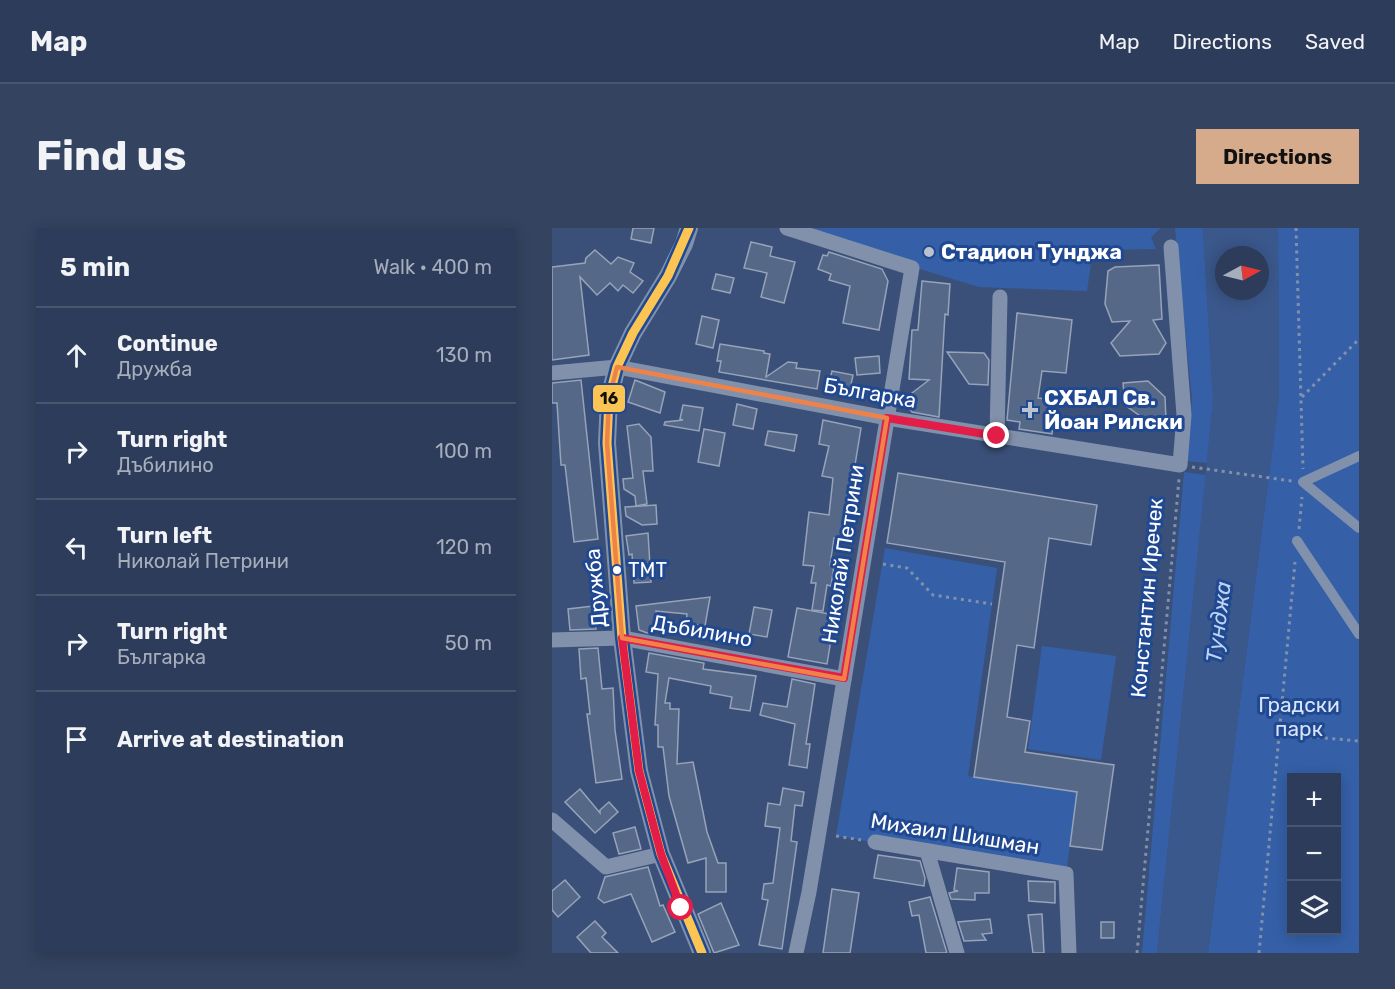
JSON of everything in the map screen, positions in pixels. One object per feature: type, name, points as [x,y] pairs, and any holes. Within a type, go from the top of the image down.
[{"type":"street","name":"Дружба","points":[[689,228],[684,244],[668,276],[633,333],[617,367],[609,398],[606,443],[622,638],[639,771],[661,854],[702,953]]},
{"type":"street","name":"Николай Петрини","points":[[788,228],[912,268],[809,892],[796,953]]},
{"type":"street","points":[[1171,247],[1184,415],[1180,465]]},
{"type":"street","points":[[997,436],[1000,297]]},
{"type":"street","name":"Българка","points":[[552,373],[617,367],[887,418],[1180,465]]},
{"type":"street","points":[[1359,456],[1303,482],[1359,528]]},
{"type":"street","points":[[1298,541],[1359,634]]},
{"type":"street","name":"Дъбилино","points":[[552,640],[622,638],[844,678]]},
{"type":"street","points":[[552,820],[606,867],[661,854]]},
{"type":"street","name":"Михаил Шишман","points":[[875,842],[1066,874],[1069,953]]},
{"type":"street","points":[[927,851],[957,953]]},
{"type":"path","points":[[1260,953],[1303,482],[1296,228]]},
{"type":"path","points":[[1302,397],[1359,339]]},
{"type":"path","points":[[1180,465],[1303,482]]},
{"type":"path","name":"Константин Иречек","points":[[1137,953],[1180,465]]},
{"type":"path","points":[[883,564],[907,568],[933,595],[992,604]]},
{"type":"path","points":[[1280,734],[1359,741]]},
{"type":"path","name":"Михаил Шишман","points":[[836,836],[875,842]]},
{"type":"highlighted area","points":[[617,367],[887,418],[844,679],[622,638],[607,443],[609,398]]},
{"type":"green space","points":[[814,228],[1161,228],[1151,237],[1156,249],[1093,250],[1087,291],[979,287],[811,236]]},
{"type":"green space","points":[[1175,228],[1203,228],[1213,400],[1207,463],[1186,461],[1192,399]]},
{"type":"green space","name":"Градски парк","points":[[1278,228],[1359,228],[1359,953],[1208,953],[1279,397]]},
{"type":"green space","points":[[1184,472],[1206,475],[1157,953],[1142,953]]},
{"type":"green space","points":[[885,548],[997,568],[968,776],[1077,792],[1066,874],[836,836]]},
{"type":"green space","points":[[1042,646],[1116,656],[1101,760],[1028,749]]},
{"type":"water","name":"Тунджа","points":[[1203,228],[1278,228],[1279,397],[1208,953],[1157,953],[1213,400]]},
{"type":"building","points":[[633,228],[654,228],[651,243],[631,239]]},
{"type":"building","points":[[751,242],[772,247],[770,256],[795,262],[784,303],[761,297],[767,273],[744,268]]},
{"type":"building","points":[[595,250],[611,264],[618,257],[634,263],[630,272],[643,281],[633,293],[623,285],[618,291],[610,283],[597,295],[580,277],[589,355],[552,360],[552,267],[585,263],[586,258]]},
{"type":"building","points":[[829,252],[882,269],[888,281],[879,330],[843,323],[850,286],[829,280],[831,274],[818,269],[823,255],[827,256]]},
{"type":"building","points":[[1159,265],[1162,319],[1153,320],[1166,343],[1159,354],[1120,356],[1111,343],[1130,321],[1112,322],[1105,304],[1108,271],[1115,267]]},
{"type":"building","points":[[716,274],[734,278],[730,293],[712,289]]},
{"type":"building","points":[[922,281],[950,284],[948,315],[945,314],[939,417],[912,412],[903,400],[929,380],[909,379],[912,330],[918,330]]},
{"type":"building","points":[[1017,313],[1072,320],[1066,373],[1042,371],[1038,398],[1056,400],[1052,434],[1019,429],[1020,422],[1007,420]]},
{"type":"building","points":[[702,316],[719,320],[713,348],[696,344]]},
{"type":"building","points":[[720,344],[770,354],[766,377],[788,362],[797,363],[796,368],[820,371],[817,389],[719,372],[721,361],[717,361]]},
{"type":"building","points":[[947,352],[984,353],[989,360],[988,385],[969,384]]},
{"type":"building","points":[[879,356],[880,373],[857,375],[855,358]]},
{"type":"building","points":[[832,371],[853,375],[849,394],[839,393],[830,379]]},
{"type":"building","points":[[581,380],[598,539],[574,542],[565,465],[561,465],[557,403],[552,403],[552,383]]},
{"type":"building","points":[[635,380],[665,392],[660,413],[628,402]]},
{"type":"building","points":[[1148,381],[1165,397],[1166,420],[1147,421],[1125,405],[1123,383]]},
{"type":"building","points":[[737,404],[757,409],[753,429],[733,425]]},
{"type":"building","points":[[683,405],[703,408],[699,431],[664,425],[665,422],[683,420],[680,419]]},
{"type":"building","points":[[823,420],[861,428],[843,539],[834,538],[830,565],[834,565],[831,586],[827,585],[823,611],[812,610],[816,583],[811,583],[814,566],[803,565],[809,512],[829,515],[833,478],[822,476],[829,446],[819,444]]},
{"type":"building","points":[[639,424],[651,437],[653,471],[643,471],[647,504],[636,506],[635,496],[624,489],[623,479],[633,478],[627,426]]},
{"type":"building","points":[[704,429],[725,433],[719,466],[698,462]]},
{"type":"building","points":[[768,431],[797,435],[794,451],[765,445]]},
{"type":"building","points":[[898,473],[1097,505],[1091,545],[1049,538],[1034,648],[1017,645],[1007,717],[1030,721],[1025,752],[1114,765],[1102,850],[1070,846],[1077,792],[974,777],[1005,562],[887,543]]},
{"type":"building","points":[[656,505],[657,524],[642,525],[626,516],[625,507]]},
{"type":"building","points":[[648,533],[651,582],[634,583],[632,554],[629,555],[626,536]]},
{"type":"building","points":[[710,597],[705,626],[686,623],[687,614],[656,611],[658,631],[647,633],[639,630],[636,606]]},
{"type":"building","points":[[593,606],[596,629],[570,630],[568,609]]},
{"type":"building","points":[[754,607],[772,610],[767,637],[749,634]]},
{"type":"building","points":[[797,608],[835,615],[827,664],[788,657]]},
{"type":"building","points":[[598,648],[602,689],[613,688],[615,730],[622,779],[596,783],[587,714],[590,714],[586,678],[581,679],[579,649]]},
{"type":"building","points":[[649,653],[704,663],[703,669],[756,676],[750,711],[730,708],[732,697],[710,693],[711,686],[669,678],[665,703],[670,703],[670,709],[679,709],[677,764],[693,762],[707,832],[718,863],[726,863],[726,892],[706,892],[706,858],[688,863],[669,796],[663,747],[658,747],[658,725],[655,725],[658,674],[646,672]]},
{"type":"building","points":[[792,679],[815,684],[806,744],[810,744],[807,768],[789,765],[795,724],[760,715],[763,703],[787,707]]},
{"type":"building","points":[[783,788],[804,792],[802,806],[795,805],[791,841],[797,842],[782,949],[759,945],[768,900],[762,899],[764,884],[773,883],[780,828],[765,826],[768,803],[780,805]]},
{"type":"building","points":[[580,789],[600,813],[600,810],[609,802],[618,812],[595,833],[565,802]]},
{"type":"building","points":[[635,827],[641,849],[619,854],[613,833]]},
{"type":"building","points":[[878,855],[920,861],[925,878],[924,886],[874,878]]},
{"type":"building","points":[[648,867],[660,906],[663,905],[675,932],[652,942],[631,894],[604,903],[598,898],[605,877]]},
{"type":"building","points":[[957,868],[989,872],[989,893],[975,893],[975,900],[951,899],[949,893],[958,891],[954,890]]},
{"type":"building","points":[[565,880],[580,897],[558,917],[552,910],[552,891]]},
{"type":"building","points":[[1028,881],[1055,882],[1055,903],[1029,901]]},
{"type":"building","points":[[832,889],[859,893],[850,953],[823,953]]},
{"type":"building","points":[[930,897],[947,953],[926,953],[919,915],[912,916],[909,902]]},
{"type":"building","points":[[721,903],[739,945],[714,953],[698,914]]},
{"type":"building","points":[[1042,914],[1044,953],[1033,953],[1028,915]]},
{"type":"building","points":[[990,919],[992,933],[982,934],[986,940],[964,941],[958,922]]},
{"type":"building","points":[[595,921],[606,933],[602,937],[618,953],[591,953],[577,937]]},
{"type":"building","points":[[1101,922],[1114,922],[1114,938],[1101,938]]},
{"type":"transit line","name":"16","points":[[689,228],[668,276],[633,333],[617,367],[609,398],[607,443],[622,638],[639,771],[661,854],[702,953]]},
{"type":"place","name":"Стадион Тунджа","points":[[929,252]]},
{"type":"place","name":"СХБАЛ Св. Йоан Рилски","points":[[1030,410]]},
{"type":"place","name":"ТМТ","points":[[617,570]]},
{"type":"route","points":[[681,908],[661,854],[639,771],[622,638],[844,678],[887,418],[997,436]]}]
